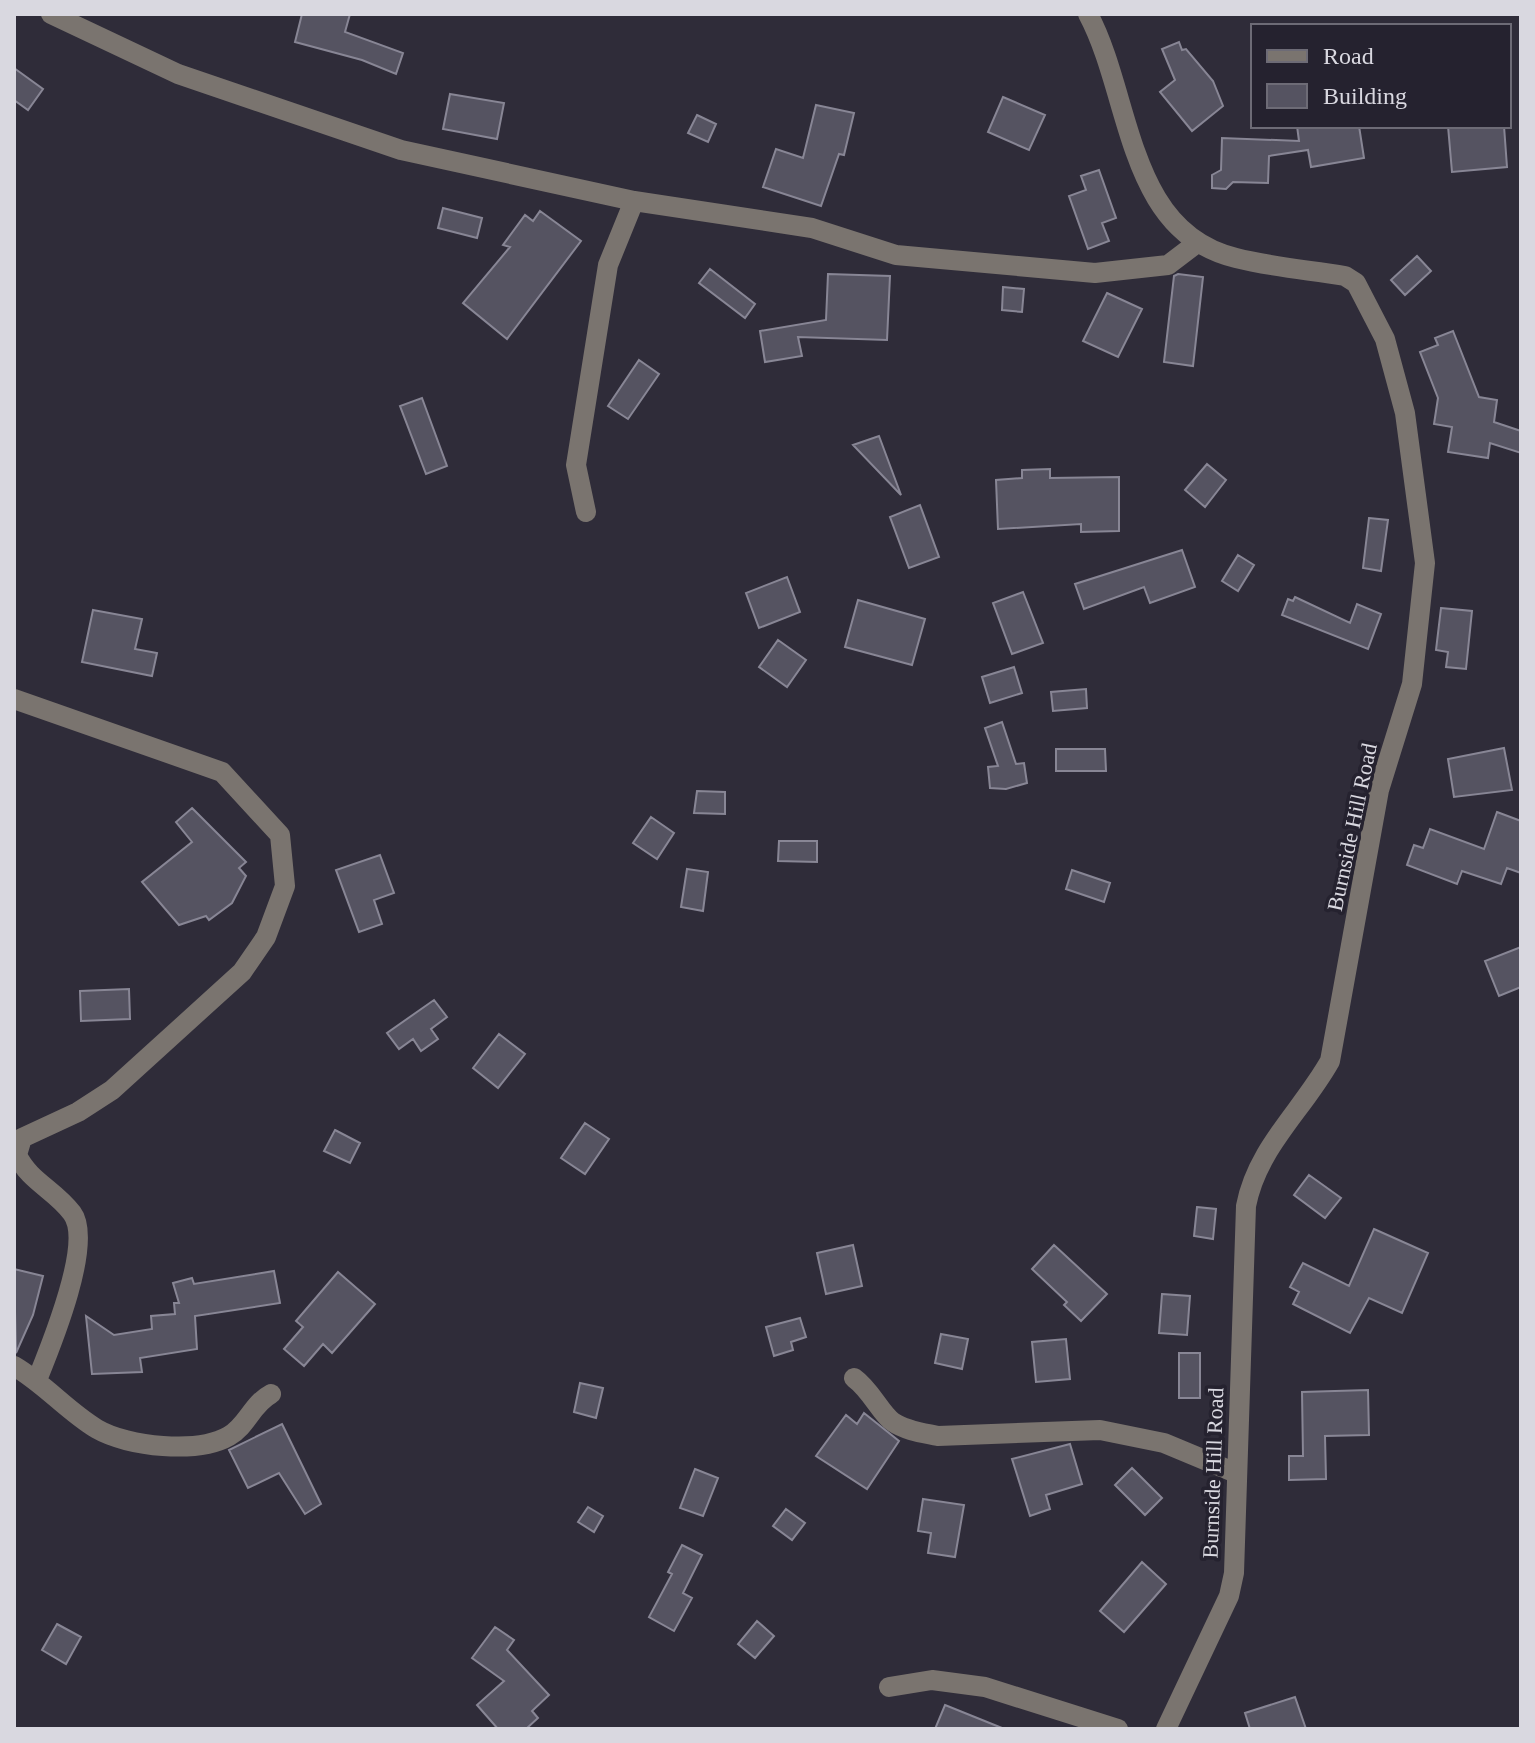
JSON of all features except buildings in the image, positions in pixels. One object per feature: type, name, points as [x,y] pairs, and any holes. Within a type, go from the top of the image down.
[{"type":"street","points":[[51,14],[178,74],[401,150],[634,201],[812,228],[896,255],[1095,273],[1168,265],[1197,243]]},
{"type":"street","name":"Burnside Hill Road","points":[[1088,14],[1102,41],[1135,152],[1157,205],[1197,243],[1234,258],[1345,276],[1356,283],[1385,339],[1405,413],[1425,563],[1412,684],[1379,790],[1330,1061],[1312,1093],[1268,1147],[1250,1181],[1246,1206],[1234,1573],[1229,1596],[1166,1729]]},
{"type":"street","points":[[586,512],[576,465],[608,265],[634,201]]},
{"type":"street","points":[[14,699],[222,772],[280,835],[285,886],[266,937],[242,972],[112,1090],[78,1112],[22,1138],[17,1155],[25,1172],[51,1190],[75,1216],[78,1247],[56,1333],[37,1380]]},
{"type":"street","points":[[14,1366],[37,1380],[98,1430],[120,1438],[166,1447],[210,1444],[229,1436],[240,1427],[258,1401],[271,1394]]},
{"type":"street","points":[[854,1378],[869,1390],[891,1422],[913,1431],[938,1436],[1100,1430],[1164,1443],[1236,1473]]},
{"type":"street","points":[[889,1687],[932,1680],[985,1687],[1118,1729]]}]
